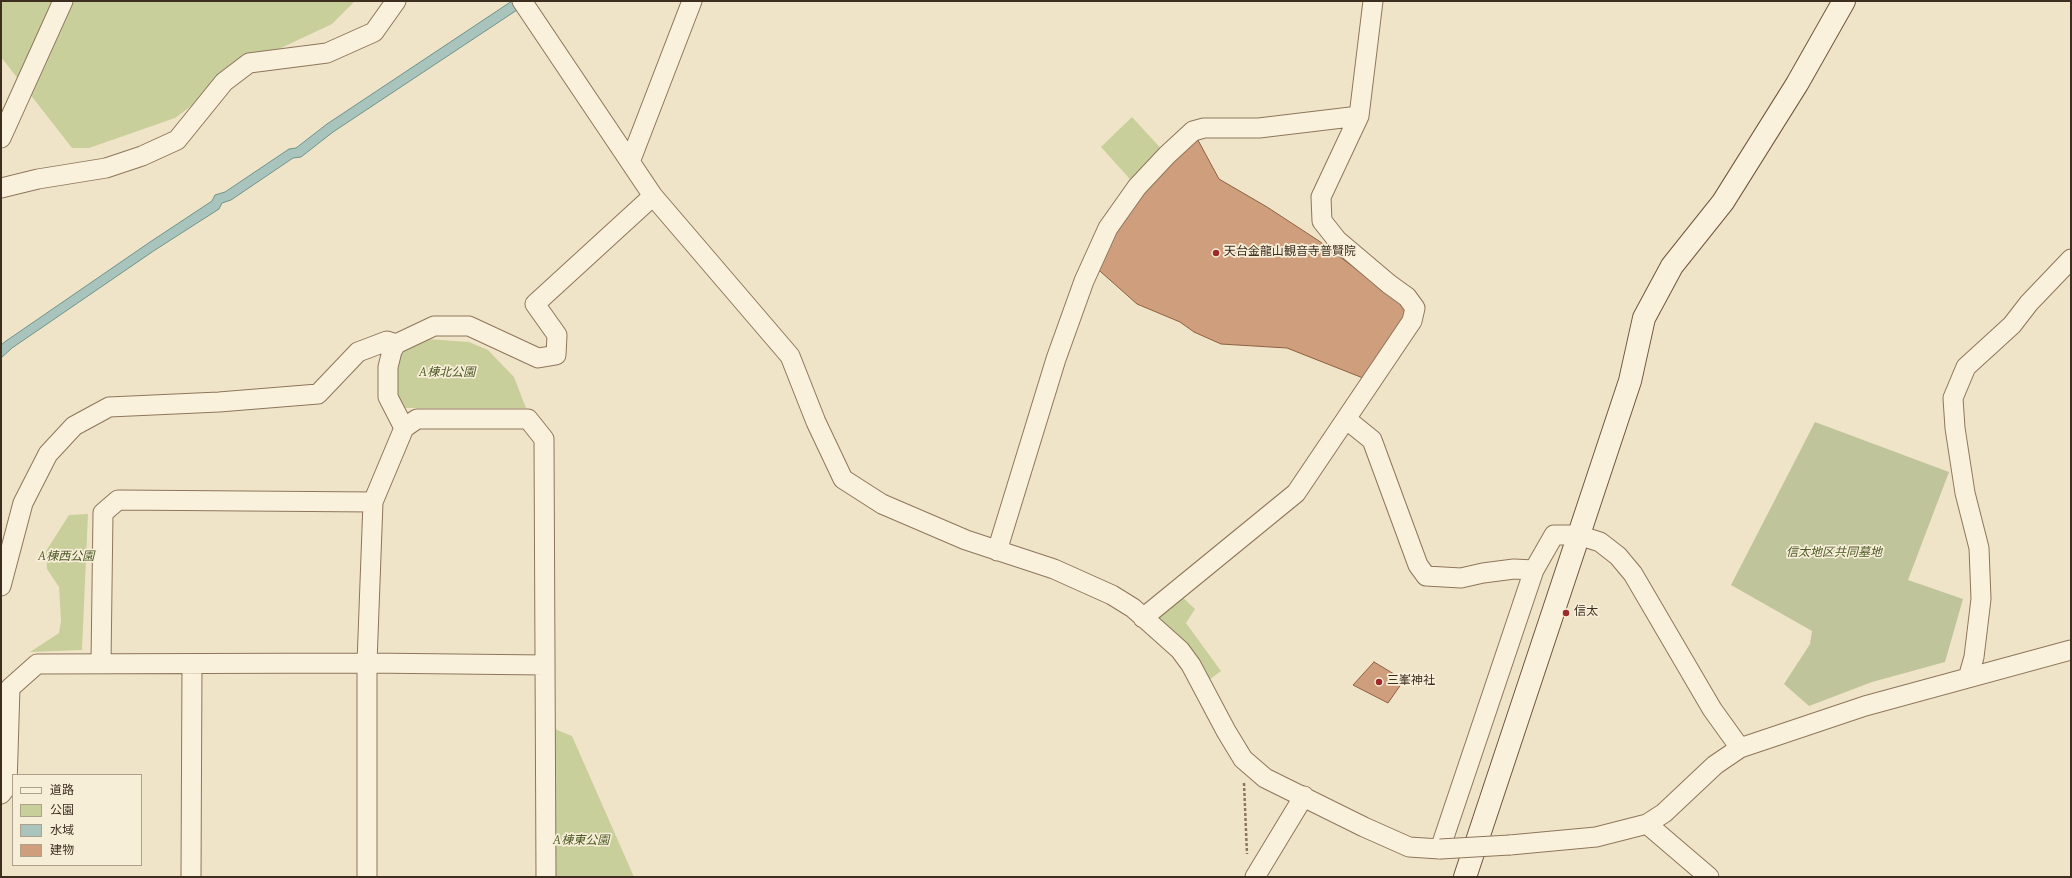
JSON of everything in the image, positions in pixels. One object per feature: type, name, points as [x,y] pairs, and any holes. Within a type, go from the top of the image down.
[{"type":"street","points":[[1,138],[63,1]]},
{"type":"street","points":[[1,188],[38,179],[106,168],[142,156],[177,140],[224,82],[249,63],[327,53],[374,32],[396,1]]},
{"type":"street","points":[[522,1],[653,196],[790,356],[816,422],[843,479],[882,504],[966,540],[1054,569],[1112,595],[1133,608],[1180,650],[1191,665],[1226,731],[1243,759],[1265,778],[1364,827],[1409,847],[1440,849],[1596,837],[1648,824],[1664,813],[1715,765],[1740,748],[1865,706],[2071,650]]},
{"type":"street","points":[[630,162],[692,1]]},
{"type":"street","points":[[1143,618],[1296,493],[1412,321],[1415,308],[1407,297],[1389,284],[1337,240],[1322,221],[1321,197],[1359,116],[1373,1]]},
{"type":"street","points":[[1465,877],[1630,381],[1644,318],[1672,266],[1723,202],[1797,84],[1844,1]]},
{"type":"street","points":[[997,551],[1056,359],[1084,281],[1108,228],[1137,187],[1167,155],[1193,131],[1204,128],[1259,128],[1359,116]]},
{"type":"street","points":[[404,428],[388,397],[388,367],[392,351],[396,344],[434,326],[469,326],[538,358],[556,355],[557,335],[535,304],[653,196]]},
{"type":"street","points":[[1968,678],[1974,657],[1981,599],[1979,548],[1965,493],[1955,428],[1953,398],[1966,367],[2012,325],[2029,303],[2071,260]]},
{"type":"street","points":[[1,586],[23,503],[48,454],[74,426],[109,407],[218,402],[318,394],[358,352],[387,341],[396,344]]},
{"type":"street","points":[[368,877],[367,663],[373,502],[404,428],[417,419],[528,419],[544,438],[546,877]]},
{"type":"street","points":[[1346,419],[1372,440],[1418,565],[1426,576],[1461,578],[1506,570],[1534,570]]},
{"type":"street","points":[[101,663],[103,513],[118,500],[373,502]]},
{"type":"street","points":[[1440,849],[1534,570],[1554,535],[1578,535],[1600,542],[1618,556],[1633,574],[1712,709],[1740,748]]},
{"type":"street","points":[[1,794],[7,786],[10,688],[37,664],[367,663],[545,665]]},
{"type":"street","points":[[190,877],[192,664]]},
{"type":"street","points":[[1251,869],[1304,796]]},
{"type":"street","points":[[1648,824],[1709,877]]},
{"type":"path","points":[[1243,759],[1251,869]]},
{"type":"green space","points":[[1,1],[355,1],[332,24],[249,63],[175,118],[89,148],[72,148],[1,57]]},
{"type":"green space","points":[[1132,117],[1167,155],[1137,187],[1101,147]]},
{"type":"green space","name":"A棟北公園","points":[[413,338],[469,342],[488,350],[514,377],[526,408],[402,408],[394,397],[396,356]]},
{"type":"green space","name":"信太地区共同墓地","points":[[1815,422],[1949,472],[1908,580],[1963,599],[1945,662],[1872,682],[1809,706],[1784,684],[1810,644],[1812,631],[1731,585]]},
{"type":"green space","name":"A棟西公園","points":[[88,514],[82,650],[30,652],[59,633],[61,621],[59,587],[47,569],[46,551],[69,515]]},
{"type":"green space","points":[[1176,591],[1195,609],[1186,623],[1221,671],[1202,685],[1143,618]]},
{"type":"green space","name":"A棟東公園","points":[[545,725],[572,736],[634,877],[546,877]]},
{"type":"water","points":[[512,1],[528,1],[517,10],[333,132],[301,157],[293,158],[231,200],[222,203],[219,209],[155,250],[12,348],[1,358],[1,345],[6,341],[212,201],[215,195],[225,192],[289,149],[296,148],[327,124]]},
{"type":"building","name":"天台金龍山観音寺普賢院","points":[[1193,131],[1219,179],[1267,207],[1319,241],[1405,306],[1405,319],[1363,378],[1287,348],[1221,344],[1194,332],[1180,322],[1137,304],[1092,264],[1167,155]]},
{"type":"building","name":"三峯神社","points":[[1374,662],[1404,680],[1388,703],[1353,685]]},
{"type":"place","name":"天台金龍山観音寺普賢院","points":[[1216,253]]},
{"type":"place","name":"信太","points":[[1566,613]]},
{"type":"place","name":"三峯神社","points":[[1379,682]]}]
